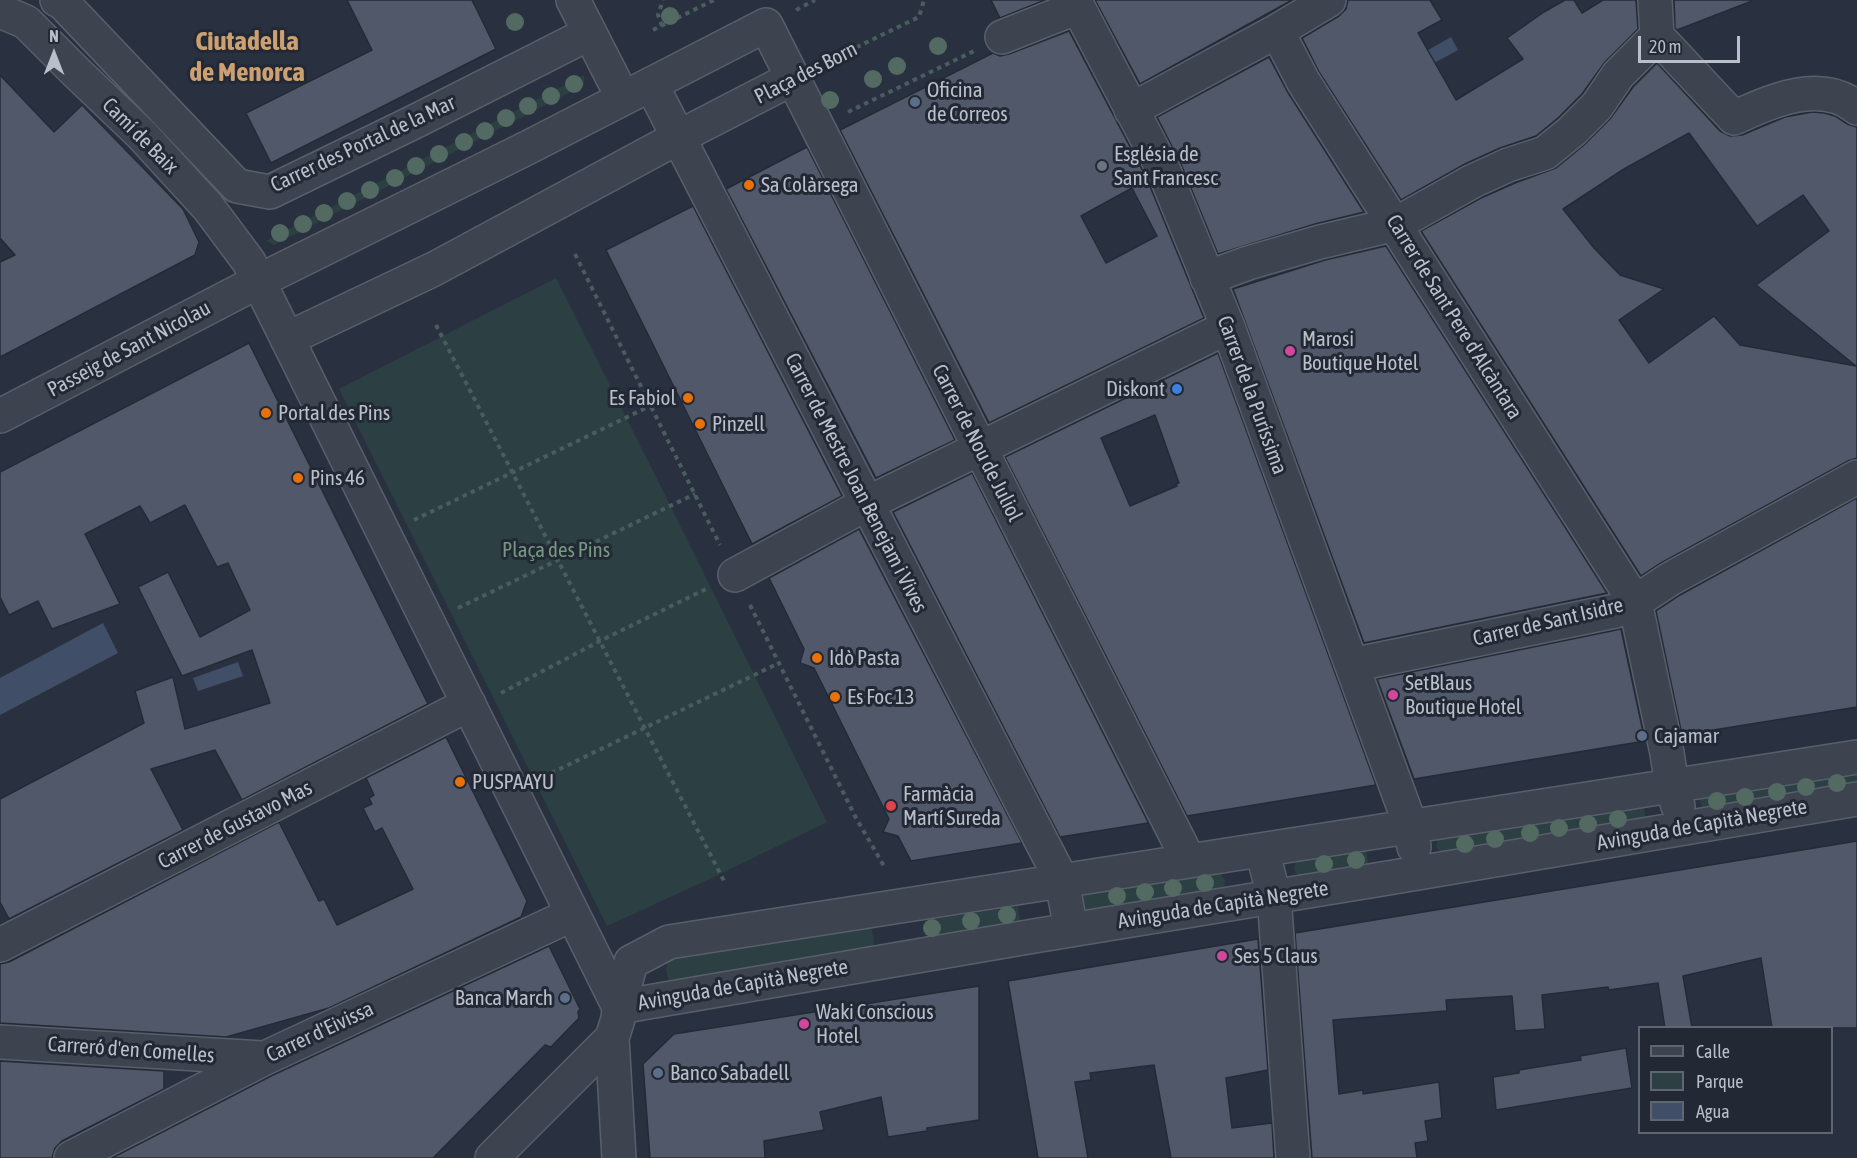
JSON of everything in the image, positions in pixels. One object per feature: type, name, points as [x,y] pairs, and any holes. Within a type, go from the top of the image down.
[{"type":"street","name":"Carrer des Portal de la Mar","points":[[57,0],[63,3],[237,186],[270,192],[590,33]]},
{"type":"street","points":[[573,0],[590,33],[637,91],[528,148],[259,281],[481,700],[573,914],[620,1007],[612,1038],[619,1158]]},
{"type":"street","points":[[1131,110],[1277,31],[1329,0]]},
{"type":"street","points":[[1655,0],[1658,36],[1734,118],[1774,100],[1814,93],[1835,94],[1857,108]]},
{"type":"street","name":"Carrer de la Puríssima","points":[[1002,38],[1078,7],[1164,171],[1228,327],[1411,827],[1418,873]]},
{"type":"street","name":"Camí de Baix","points":[[0,11],[26,22],[142,135],[208,207],[249,262],[259,281]]},
{"type":"street","name":"Carrer de Nou de Juliol","points":[[637,91],[766,25],[1189,861]]},
{"type":"street","name":"Carrer de Sant Pere d'Alcàntara","points":[[1277,31],[1303,81],[1635,602]]},
{"type":"street","points":[[1207,278],[1268,257],[1396,224],[1473,181],[1508,165],[1545,153],[1598,106],[1618,75],[1658,36]]},
{"type":"street","name":"Plaça des Born","points":[[288,339],[434,269],[793,78]]},
{"type":"street","name":"Carrer de Mestre Joan Benejam i Vives","points":[[637,91],[677,138],[867,504],[1062,881],[1071,930]]},
{"type":"street","name":"Passeig de Sant Nicolau","points":[[0,416],[259,281]]},
{"type":"street","points":[[735,575],[867,504],[1228,327]]},
{"type":"street","name":"Carrer de Sant Isidre","points":[[1352,665],[1615,611],[1635,602],[1670,579],[1857,477]]},
{"type":"street","points":[[1635,602],[1672,786],[1685,828]]},
{"type":"street","name":"Carrer de Gustavo Mas","points":[[0,945],[481,700]]},
{"type":"street","name":"Avinguda de Capità Negrete","points":[[1857,757],[669,942],[631,962],[620,1007],[1857,799]]},
{"type":"street","points":[[1262,850],[1274,896],[1293,1158]]},
{"type":"street","points":[[903,905],[913,956]]},
{"type":"street","name":"Carrer d'Eivissa","points":[[71,1158],[263,1059],[573,914]]},
{"type":"street","points":[[492,1158],[612,1038]]},
{"type":"street","name":"Carreró d'en Comelles","points":[[0,1042],[263,1059]]},
{"type":"path","points":[[662,26],[658,15],[663,0]]},
{"type":"path","points":[[653,30],[714,0]]},
{"type":"path","name":"Plaça des Born","points":[[793,78],[919,17],[924,0]]},
{"type":"path","points":[[818,127],[1002,38]]},
{"type":"path","points":[[436,325],[724,881]]},
{"type":"path","points":[[407,524],[650,406]]},
{"type":"path","points":[[450,612],[695,494]]},
{"type":"path","points":[[481,700],[735,575]]},
{"type":"path","points":[[535,781],[779,663]]},
{"type":"green space","points":[[584,75],[584,85],[274,245],[266,241]]},
{"type":"green space","name":"Plaça des Pins","points":[[556,278],[827,822],[607,926],[339,389]]},
{"type":"green space","points":[[1857,766],[1857,786],[1704,809],[1700,802],[1701,794]]},
{"type":"green space","points":[[1643,801],[1646,822],[1441,854],[1436,847],[1438,837]]},
{"type":"green space","points":[[1366,847],[1369,868],[1299,877],[1294,870],[1296,861]]},
{"type":"green space","points":[[1212,872],[1220,873],[1225,880],[1224,888],[1080,913],[1077,898],[1084,893]]},
{"type":"green space","points":[[1018,906],[1021,925],[933,940],[926,937],[925,928],[930,920]]},
{"type":"green space","points":[[861,924],[871,928],[874,938],[873,948],[680,984],[669,981],[667,976],[667,965],[670,958],[677,952]]},
{"type":"water","points":[[1451,37],[1458,50],[1416,73],[1409,61]]},
{"type":"water","points":[[103,623],[118,653],[0,715],[0,678]]},
{"type":"water","points":[[238,662],[243,676],[198,691],[193,678]]},
{"type":"building","points":[[347,0],[472,0],[496,49],[271,163],[246,113],[372,50]]},
{"type":"building","points":[[991,0],[1045,0],[1000,18]]},
{"type":"building","points":[[1095,0],[1292,0],[1140,84]]},
{"type":"building","points":[[1348,0],[1430,0],[1442,20],[1418,33],[1456,100],[1523,59],[1507,38],[1565,0],[1574,0],[1582,13],[1603,0],[1636,0],[1638,29],[1605,62],[1582,94],[1536,136],[1500,148],[1465,164],[1401,200],[1319,72],[1302,38],[1339,16],[1346,9]]},
{"type":"building","points":[[1674,0],[1752,0],[1752,1],[1677,30]]},
{"type":"building","points":[[1069,31],[1147,179],[1204,318],[989,423],[840,130],[993,53],[1000,56]],"holes":[[[1132,188],[1157,236],[1106,263],[1081,216]]]},
{"type":"building","points":[[1269,57],[1287,91],[1364,212],[1315,224],[1218,254],[1181,164],[1157,117]]},
{"type":"building","points":[[1657,63],[1720,131],[1730,136],[1742,135],[1785,117],[1812,112],[1835,116],[1857,127],[1857,458],[1661,563],[1641,576],[1421,231],[1481,198],[1556,168],[1610,119],[1633,87]],"holes":[[[1689,133],[1757,226],[1803,195],[1829,231],[1756,285],[1856,366],[1740,345],[1714,316],[1649,363],[1619,320],[1664,289],[1620,275],[1594,248],[1563,209],[1624,169]]]},
{"type":"building","points":[[0,75],[54,132],[82,105],[183,209],[199,242],[195,255],[0,357],[0,262],[15,255],[0,238]]},
{"type":"building","points":[[807,147],[955,440],[876,478],[726,189]]},
{"type":"building","points":[[693,206],[842,496],[752,544],[606,250]]},
{"type":"building","points":[[1386,246],[1607,593],[1364,643],[1233,289],[1325,260]]},
{"type":"building","points":[[249,343],[428,704],[242,800],[215,750],[151,769],[183,830],[9,919],[0,902],[0,799],[144,723],[135,691],[173,677],[185,729],[270,703],[252,650],[182,676],[138,587],[168,572],[200,637],[250,610],[228,563],[217,567],[185,505],[150,523],[140,506],[85,534],[120,604],[52,629],[38,601],[9,615],[0,597],[0,472]]},
{"type":"building","points":[[1218,353],[1376,785],[1187,816],[1005,457]],"holes":[[[1155,415],[1179,483],[1176,484],[1177,486],[1130,506],[1101,438]]]},
{"type":"building","points":[[972,473],[1148,823],[1060,837],[893,512]]},
{"type":"building","points":[[1857,498],[1857,707],[1682,735],[1656,611],[1680,595]]},
{"type":"building","points":[[859,529],[1022,843],[911,861],[898,836],[883,832],[889,819],[814,668],[800,663],[804,649],[769,578]]},
{"type":"building","points":[[1621,629],[1645,741],[1414,779],[1377,679]]},
{"type":"building","points":[[446,737],[527,901],[521,917],[329,1008],[226,1037],[0,1023],[0,964],[9,962],[279,822],[319,901],[324,899],[337,925],[413,889],[382,828],[375,832],[363,808],[372,804],[369,798],[374,795],[366,778]]},
{"type":"building","points":[[1857,841],[1857,1028],[1772,1026],[1761,958],[1683,976],[1692,1026],[1665,1026],[1658,983],[1609,990],[1608,987],[1542,995],[1545,1029],[1515,1031],[1512,996],[1446,1000],[1447,1011],[1333,1020],[1339,1094],[1363,1090],[1363,1094],[1439,1082],[1442,1118],[1425,1121],[1428,1141],[1415,1143],[1417,1158],[1312,1158],[1295,933]]},
{"type":"building","points":[[1258,939],[1268,1070],[1226,1078],[1232,1128],[1272,1123],[1274,1158],[1171,1158],[1154,1065],[1090,1073],[1091,1080],[1075,1082],[1088,1158],[1038,1158],[1008,981]]},
{"type":"building","points":[[549,946],[580,1009],[579,1018],[551,1047],[545,1045],[433,1158],[112,1158],[271,1076]]},
{"type":"building","points":[[979,986],[979,1120],[888,1137],[881,1097],[820,1112],[824,1130],[764,1141],[765,1158],[650,1158],[643,1064],[674,1034]]},
{"type":"building","points":[[1626,1048],[1632,1088],[1496,1110],[1493,1077],[1519,1073],[1519,1070],[1581,1060],[1580,1056]]},
{"type":"building","points":[[0,1061],[164,1071],[164,1089],[62,1141],[55,1148],[52,1158],[0,1158]]},
{"type":"place","name":"Oficina de Correos","points":[[915,102]]},
{"type":"place","name":"Església de Sant Francesc","points":[[1102,166]]},
{"type":"place","name":"Sa Colàrsega","points":[[749,185]]},
{"type":"place","name":"Marosi Boutique Hotel","points":[[1290,351]]},
{"type":"place","name":"Diskont","points":[[1177,389]]},
{"type":"place","name":"Es Fabiol","points":[[688,398]]},
{"type":"place","name":"Portal des Pins","points":[[266,413]]},
{"type":"place","name":"Pinzell","points":[[700,424]]},
{"type":"place","name":"Pins 46","points":[[298,478]]},
{"type":"place","name":"Idò Pasta","points":[[817,658]]},
{"type":"place","name":"SetBlaus Boutique Hotel","points":[[1393,695]]},
{"type":"place","name":"Es Foc 13","points":[[835,697]]},
{"type":"place","name":"Cajamar","points":[[1642,736]]},
{"type":"place","name":"PUSPAAYU","points":[[460,782]]},
{"type":"place","name":"Farmàcia Martí Sureda","points":[[891,806]]},
{"type":"place","name":"Ses 5 Claus","points":[[1222,956]]},
{"type":"place","name":"Banca March","points":[[565,998]]},
{"type":"place","name":"Waki Conscious Hotel","points":[[804,1024]]},
{"type":"place","name":"Banco Sabadell","points":[[658,1073]]},
{"type":"district","name":"Ciutadella de Menorca","points":[[247,56]]}]
